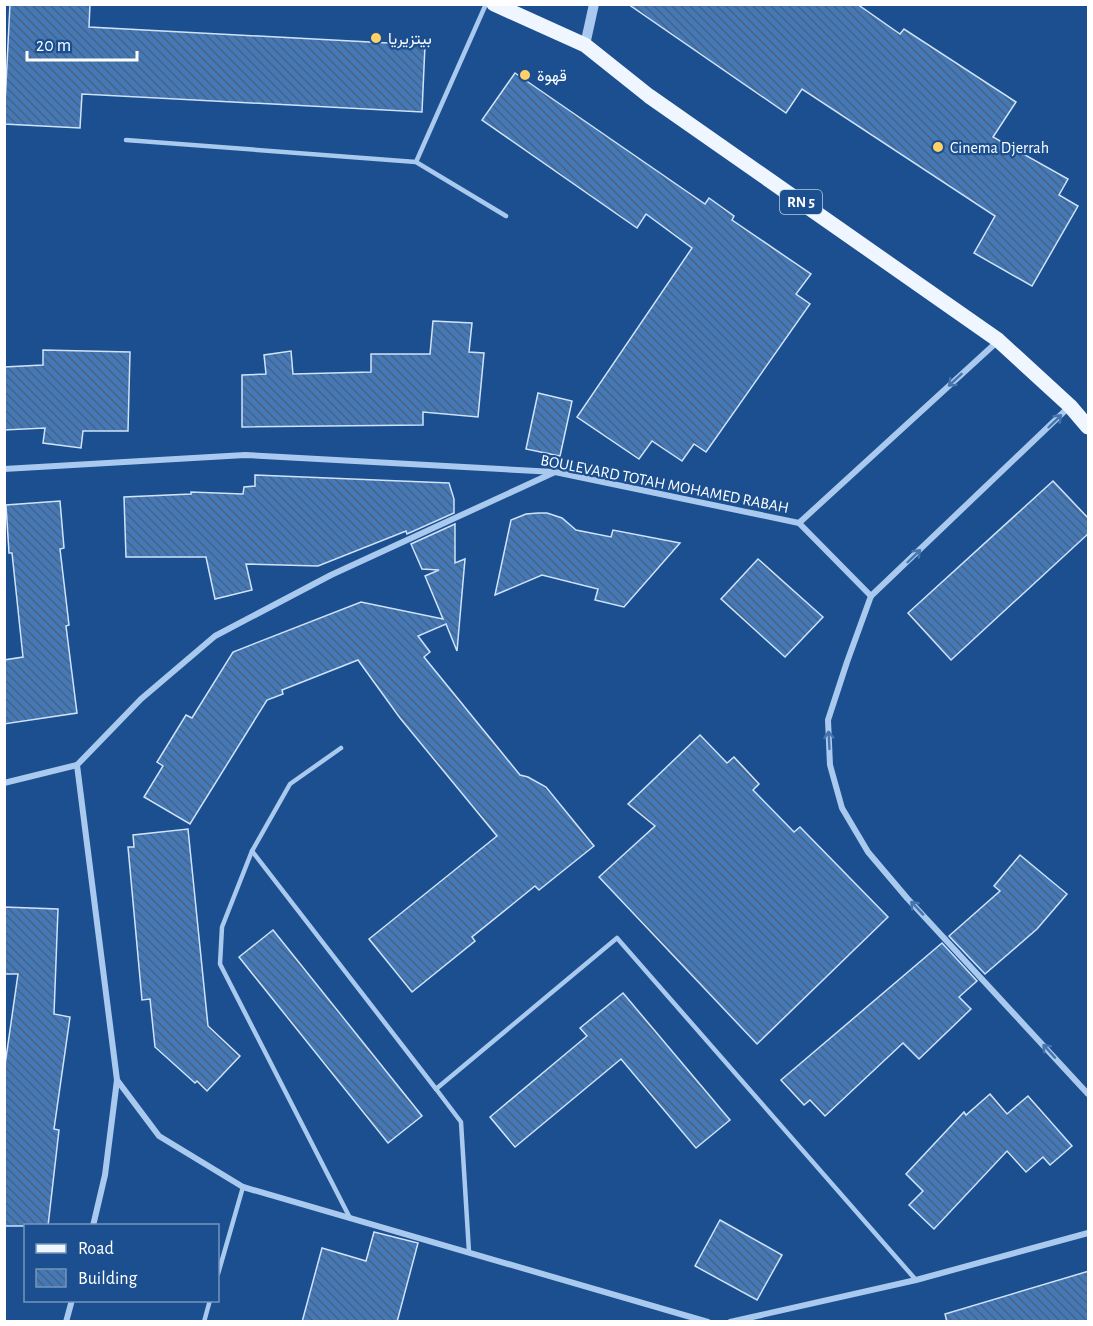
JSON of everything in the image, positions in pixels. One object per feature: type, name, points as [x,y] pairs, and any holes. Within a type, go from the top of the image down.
[{"type":"main road","name":"RN 5","points":[[494,4],[585,45],[648,96],[998,340],[1070,406],[1089,427]]},
{"type":"street","points":[[585,45],[594,4]]},
{"type":"street","points":[[799,523],[998,340]]},
{"type":"street","points":[[1070,406],[871,596],[828,720],[830,765],[842,808],[868,852],[907,898],[1089,1094]]},
{"type":"street","name":"BOULEVARD TOTAH MOHAMED RABAH","points":[[4,469],[245,455],[555,472],[799,523],[871,596]]},
{"type":"street","points":[[4,783],[77,765],[141,699],[215,636],[331,575],[555,472]]},
{"type":"street","points":[[77,765],[117,1080],[105,1175],[93,1224]]},
{"type":"street","points":[[117,1080],[159,1136],[243,1187],[708,1322]]},
{"type":"street","points":[[730,1322],[916,1280],[1089,1233]]},
{"type":"street","points":[[66,1322],[71,1302]]},
{"type":"lane","points":[[416,162],[486,4]]},
{"type":"lane","points":[[126,140],[416,162],[506,216]]},
{"type":"lane","points":[[340,748],[290,784],[252,851],[222,927],[220,964],[350,1218]]},
{"type":"lane","points":[[252,851],[461,1122],[469,1252]]},
{"type":"lane","points":[[436,1089],[617,938],[916,1280]]},
{"type":"lane","points":[[219,1271],[243,1187]]},
{"type":"lane","points":[[204,1322],[209,1302]]},
{"type":"building","points":[[10,4],[90,4],[89,27],[425,45],[422,112],[82,94],[80,128],[4,124]]},
{"type":"building","points":[[628,4],[857,4],[900,34],[904,29],[1016,102],[993,137],[1068,179],[1059,195],[1078,206],[1032,286],[974,253],[995,216],[802,89],[786,113]]},
{"type":"building","points":[[515,73],[705,204],[709,198],[734,216],[732,220],[811,274],[796,294],[810,304],[706,452],[694,444],[682,461],[652,441],[639,459],[577,417],[692,248],[646,214],[637,228],[482,120]]},
{"type":"building","points":[[433,321],[472,323],[469,352],[484,353],[478,417],[423,412],[423,425],[242,427],[242,375],[266,374],[264,355],[291,351],[293,374],[371,372],[371,354],[430,354]]},
{"type":"building","points":[[43,350],[130,352],[128,431],[83,431],[81,448],[43,443],[45,428],[4,430],[4,367],[43,365]]},
{"type":"building","points":[[538,393],[572,401],[560,456],[526,449]]},
{"type":"building","points":[[255,475],[449,483],[454,499],[454,513],[407,534],[406,531],[318,566],[246,564],[252,590],[215,599],[206,557],[126,557],[124,497],[191,494],[191,492],[243,494],[244,487],[255,486]]},
{"type":"building","points":[[1053,481],[1089,519],[1089,533],[951,660],[908,613]]},
{"type":"building","points":[[60,501],[64,548],[60,549],[69,625],[66,626],[77,713],[4,724],[4,660],[23,657],[12,553],[9,553],[6,505]]},
{"type":"building","points":[[547,513],[562,518],[576,530],[611,537],[613,530],[680,543],[624,607],[595,600],[598,589],[542,575],[495,595],[511,520],[526,514]]},
{"type":"building","points":[[455,524],[455,563],[465,559],[457,651],[446,624],[418,636],[430,652],[424,657],[520,775],[546,787],[594,846],[539,890],[535,886],[472,937],[475,941],[412,992],[369,939],[497,836],[400,718],[358,660],[282,690],[283,694],[267,700],[190,824],[144,797],[163,766],[157,762],[186,715],[192,718],[233,652],[361,602],[443,619],[425,576],[439,570],[422,569],[411,544]]},
{"type":"building","points":[[758,559],[823,617],[785,657],[721,599]]},
{"type":"building","points":[[700,735],[727,763],[734,757],[759,784],[753,790],[794,832],[800,827],[888,917],[757,1044],[599,877],[655,826],[628,804]]},
{"type":"building","points":[[188,829],[208,1026],[240,1056],[207,1091],[155,1047],[150,999],[142,1000],[128,847],[134,847],[133,835]]},
{"type":"building","points":[[1020,855],[1067,894],[1037,929],[985,974],[949,936],[1000,891],[994,886]]},
{"type":"building","points":[[4,907],[58,909],[54,1014],[70,1017],[54,1129],[59,1130],[48,1224],[4,1226],[4,1072],[18,974],[4,974]]},
{"type":"building","points":[[273,930],[422,1116],[388,1143],[239,957]]},
{"type":"building","points":[[942,943],[977,981],[959,997],[971,1009],[919,1059],[903,1043],[825,1116],[810,1100],[804,1105],[781,1080]]},
{"type":"building","points":[[623,993],[730,1120],[696,1148],[621,1059],[515,1147],[490,1117],[587,1036],[580,1028]]},
{"type":"building","points":[[990,1094],[1007,1114],[1028,1096],[1072,1146],[1050,1165],[1043,1157],[1026,1172],[1007,1151],[934,1229],[909,1205],[923,1191],[906,1174],[964,1112],[966,1115]]},
{"type":"building","points":[[720,1220],[782,1255],[757,1300],[695,1266]]},
{"type":"building","points":[[374,1232],[418,1243],[397,1322],[302,1322],[322,1248],[366,1261]]},
{"type":"building","points":[[1089,1271],[1089,1322],[947,1322],[945,1314]]},
{"type":"place","name":"بيتزيريا","points":[[376,38]]},
{"type":"place","name":"قهوة","points":[[525,75]]},
{"type":"place","name":"Cinema Djerrah","points":[[938,147]]}]
